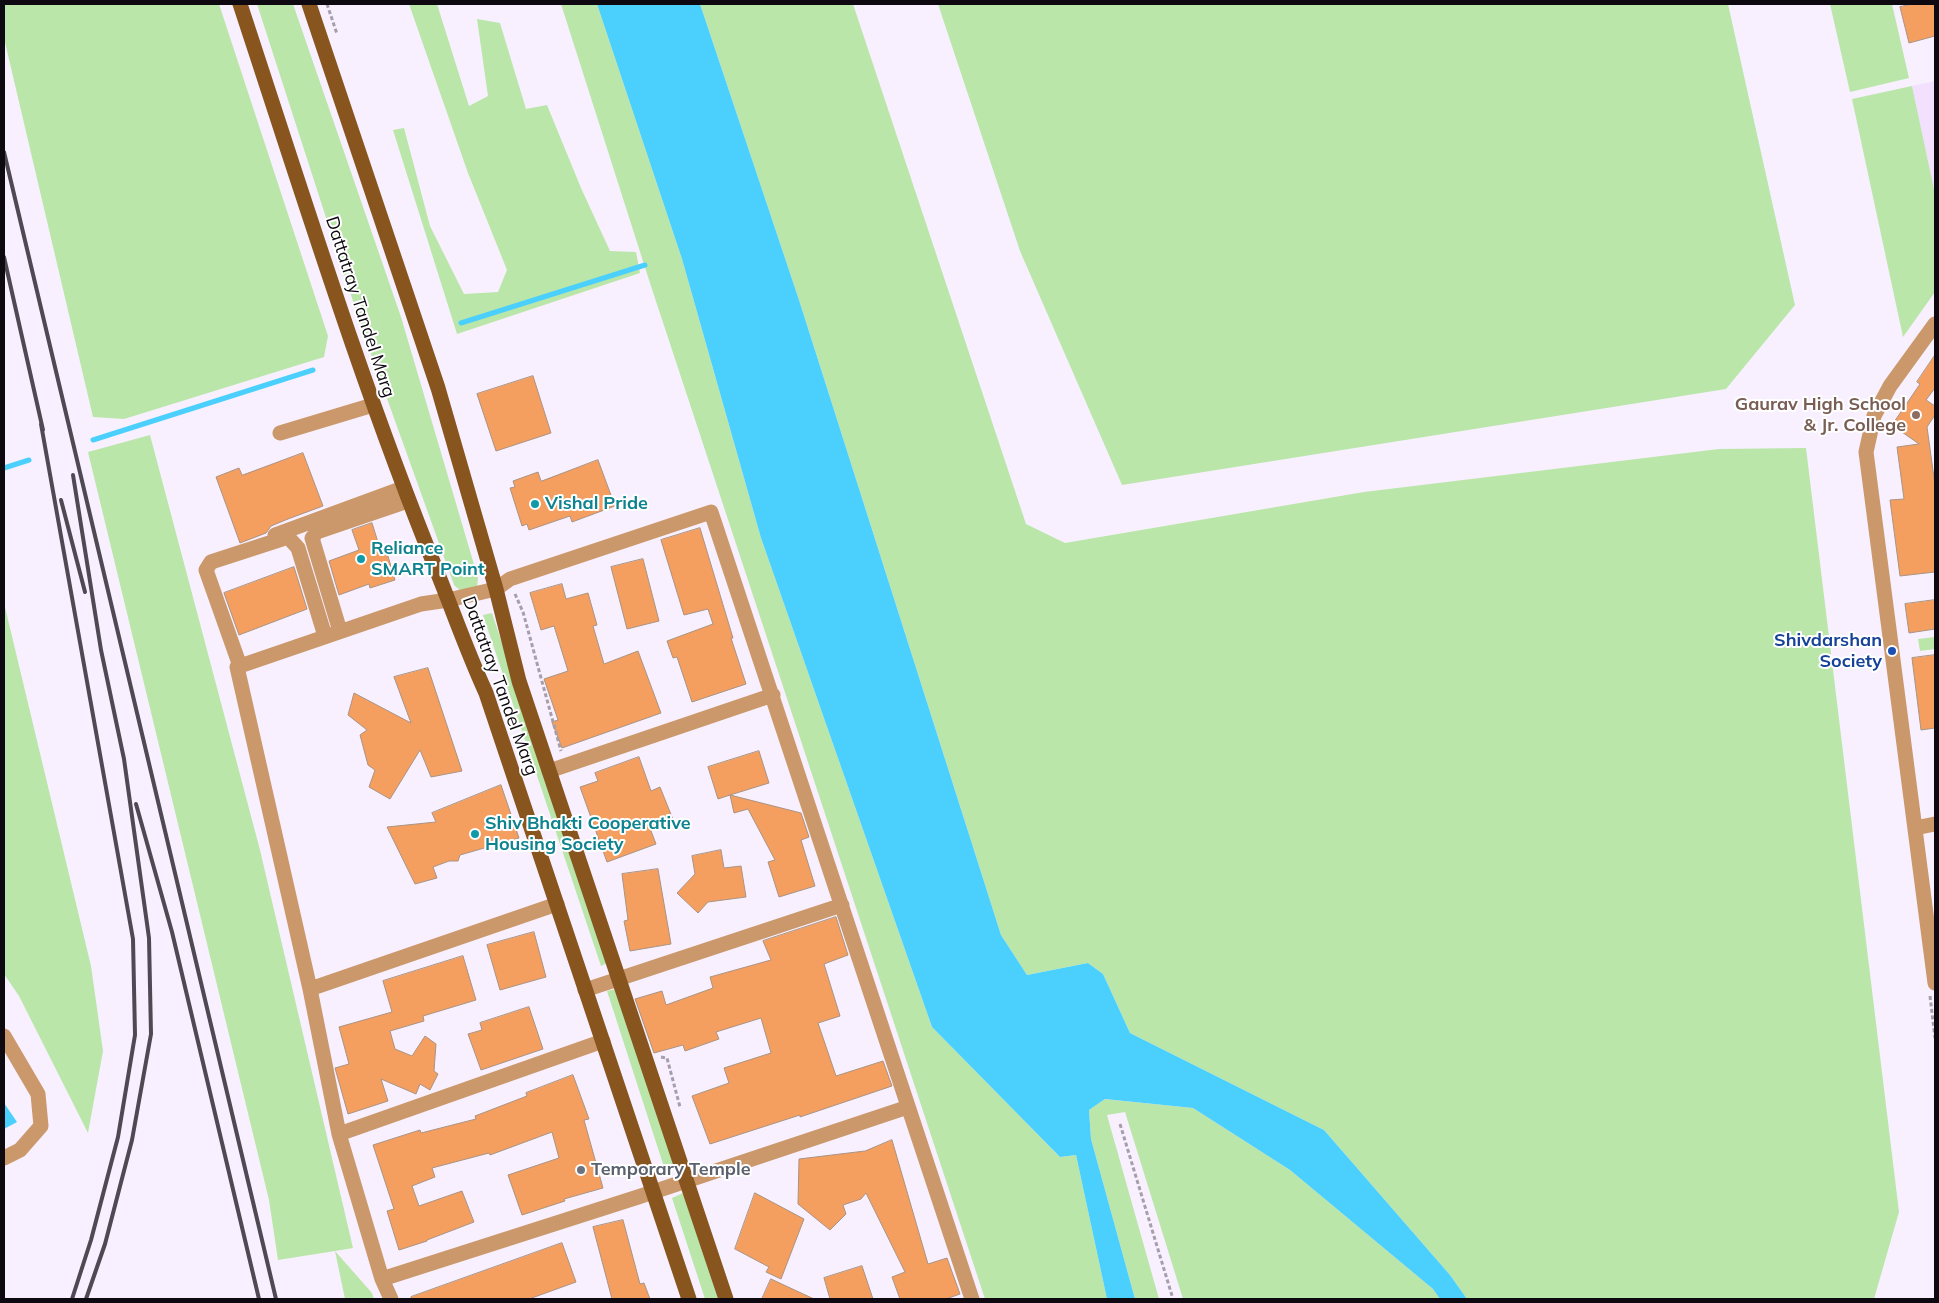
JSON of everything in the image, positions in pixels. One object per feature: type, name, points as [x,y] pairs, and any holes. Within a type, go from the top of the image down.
[{"type":"main road","name":"Dattatray Tandel Marg","points":[[240,4],[373,405],[469,656],[486,693],[689,1299]]},
{"type":"main road","name":"Dattatray Tandel Marg","points":[[309,4],[438,388],[496,589],[519,681],[726,1299]]},
{"type":"street","points":[[1935,324],[1886,394],[1874,416],[1866,452],[1935,983]]},
{"type":"street","points":[[280,432],[373,405]]},
{"type":"street","points":[[267,538],[406,494]]},
{"type":"street","points":[[340,631],[312,538],[317,532],[406,494]]},
{"type":"street","points":[[391,1299],[382,1279],[339,1134],[310,989],[236,667],[421,604],[496,589],[510,579],[711,512],[972,1299]]},
{"type":"street","points":[[240,666],[206,570],[211,562],[288,537],[298,548],[325,636]]},
{"type":"street","points":[[549,771],[773,695]]},
{"type":"street","points":[[1915,828],[1935,824]]},
{"type":"street","points":[[310,989],[557,904]]},
{"type":"street","points":[[585,990],[842,905]]},
{"type":"street","points":[[4,1036],[38,1094],[41,1126],[20,1150],[4,1158]]},
{"type":"street","points":[[339,1134],[603,1041]]},
{"type":"street","points":[[382,1279],[653,1192],[908,1107]]},
{"type":"path","points":[[328,4],[338,37]]},
{"type":"path","points":[[510,579],[523,612],[550,716],[566,766]]},
{"type":"path","points":[[658,1056],[667,1058],[682,1113]]},
{"type":"path","points":[[1120,1124],[1173,1299]]},
{"type":"shaded area","points":[[1935,81],[1935,194],[1912,86]]},
{"type":"green space","points":[[4,4],[219,4],[328,336],[324,357],[124,419],[93,417],[4,38]]},
{"type":"green space","points":[[257,4],[293,4],[401,317],[478,578],[477,588],[463,593],[454,585],[362,329]]},
{"type":"green space","points":[[409,4],[437,4],[469,106],[488,96],[477,19],[500,23],[526,109],[547,105],[581,188],[610,251],[636,252],[640,273],[457,334],[393,130],[404,128],[430,226],[464,294],[498,292],[507,270],[468,173]]},
{"type":"green space","points":[[561,4],[597,4],[682,259],[761,538],[932,1027],[1060,1157],[1076,1155],[1107,1299],[985,1299],[649,280]]},
{"type":"green space","points":[[700,4],[853,4],[1026,524],[1065,543],[1364,492],[1719,449],[1806,448],[1899,1212],[1874,1299],[1467,1299],[1450,1275],[1324,1130],[1130,1033],[1103,974],[1088,963],[1027,975],[1001,935],[799,300]]},
{"type":"green space","points":[[938,4],[1728,4],[1795,305],[1726,389],[1122,485],[1020,251]]},
{"type":"green space","points":[[1830,4],[1892,4],[1909,78],[1850,92]]},
{"type":"green space","points":[[1912,86],[1935,194],[1935,292],[1903,337],[1852,99]]},
{"type":"green space","points":[[150,435],[260,850],[353,1248],[278,1260],[269,1200],[88,452]]},
{"type":"green space","points":[[4,603],[91,966],[103,1051],[88,1133],[19,996],[4,974]]},
{"type":"green space","points":[[492,613],[607,963],[601,966],[483,615]]},
{"type":"green space","points":[[1935,637],[1935,649],[1920,651],[1918,639]]},
{"type":"green space","points":[[616,989],[675,1163],[664,1167],[607,991]]},
{"type":"green space","points":[[1105,1099],[1193,1108],[1290,1170],[1433,1289],[1440,1299],[1183,1299],[1125,1112],[1107,1115],[1159,1299],[1135,1299],[1091,1139],[1089,1110]]},
{"type":"green space","points":[[683,1193],[718,1299],[705,1299],[672,1198]]},
{"type":"green space","points":[[335,1251],[372,1293],[374,1299],[345,1299]]},
{"type":"water","points":[[597,4],[700,4],[799,300],[1001,935],[1027,975],[1088,963],[1103,974],[1130,1033],[1324,1130],[1450,1275],[1467,1299],[1440,1299],[1433,1289],[1290,1170],[1193,1108],[1105,1099],[1089,1110],[1091,1139],[1135,1299],[1107,1299],[1076,1155],[1060,1157],[932,1027],[761,538],[682,259]]},
{"type":"water","points":[[4,1103],[17,1122],[4,1129]]},
{"type":"building","points":[[1913,4],[1935,4],[1935,36],[1909,43],[1900,7]]},
{"type":"building","points":[[1935,355],[1935,388],[1926,400],[1935,406],[1935,415],[1927,427],[1935,485],[1935,572],[1900,576],[1890,500],[1904,499],[1897,447],[1919,444],[1892,425],[1920,384],[1917,382]]},
{"type":"building","points":[[533,376],[551,433],[496,451],[477,394]]},
{"type":"building","points":[[303,453],[323,506],[271,526],[266,533],[240,543],[216,477],[239,468],[242,475]]},
{"type":"building","points":[[598,460],[615,506],[572,522],[570,516],[529,530],[527,524],[522,526],[510,488],[515,487],[513,481],[538,472],[541,481]]},
{"type":"building","name":"Reliance SMART Point","points":[[372,523],[382,555],[387,553],[395,580],[370,588],[369,584],[339,595],[329,561],[359,550],[352,530]]},
{"type":"building","points":[[700,528],[746,684],[692,702],[677,657],[673,658],[667,641],[713,624],[708,609],[684,615],[661,540]]},
{"type":"building","points":[[643,559],[659,621],[627,629],[611,567]]},
{"type":"building","points":[[294,567],[307,609],[239,635],[224,593]]},
{"type":"building","points":[[562,584],[566,599],[588,593],[597,625],[593,626],[604,664],[638,651],[661,713],[562,748],[552,722],[558,720],[544,679],[568,671],[554,626],[541,630],[530,593]]},
{"type":"building","points":[[1935,600],[1935,629],[1909,633],[1905,604]]},
{"type":"building","points":[[1935,655],[1935,728],[1921,730],[1912,658]]},
{"type":"building","points":[[428,668],[462,771],[431,777],[420,750],[390,799],[369,787],[375,770],[368,765],[360,735],[367,730],[348,715],[354,693],[411,723],[394,677]]},
{"type":"building","points":[[759,751],[769,783],[718,799],[708,767]]},
{"type":"building","points":[[639,757],[651,791],[660,787],[674,822],[651,831],[656,844],[607,862],[580,787],[598,781],[595,773]]},
{"type":"building","name":"Shiv Bhakti Cooperative Housing Society","points":[[501,785],[519,838],[460,855],[458,861],[449,861],[433,867],[437,878],[415,884],[387,827],[436,822],[432,813]]},
{"type":"building","points":[[730,795],[801,813],[809,837],[801,840],[815,886],[779,897],[768,862],[775,860],[748,809],[734,813]]},
{"type":"building","points":[[721,850],[724,868],[741,866],[746,897],[708,902],[698,913],[677,893],[695,874],[692,856]]},
{"type":"building","points":[[658,869],[671,944],[630,951],[624,921],[628,920],[622,874]]},
{"type":"building","points":[[836,917],[848,955],[824,964],[840,1016],[818,1023],[836,1076],[883,1061],[892,1086],[800,1117],[800,1115],[710,1144],[692,1096],[729,1083],[724,1068],[771,1053],[761,1018],[716,1032],[719,1039],[685,1051],[683,1045],[654,1053],[635,999],[662,991],[666,1005],[713,988],[710,977],[771,960],[763,941]]},
{"type":"building","points":[[534,932],[546,977],[500,990],[487,945]]},
{"type":"building","points":[[463,956],[476,1000],[423,1016],[424,1021],[390,1031],[395,1049],[412,1056],[425,1036],[436,1044],[434,1071],[438,1074],[430,1090],[420,1084],[416,1094],[381,1079],[388,1101],[348,1114],[335,1068],[349,1064],[339,1027],[392,1012],[383,981]]},
{"type":"building","points":[[529,1007],[543,1049],[481,1070],[468,1034],[482,1030],[480,1023]]},
{"type":"building","points":[[573,1075],[589,1119],[584,1120],[603,1188],[564,1199],[565,1201],[522,1215],[508,1175],[559,1158],[552,1132],[490,1155],[489,1153],[432,1168],[435,1177],[412,1186],[419,1206],[462,1191],[474,1222],[399,1250],[387,1211],[394,1209],[373,1145],[420,1130],[421,1133],[476,1119],[475,1116],[527,1096],[526,1093]]},
{"type":"building","points":[[892,1140],[928,1264],[947,1258],[960,1294],[946,1299],[900,1299],[892,1277],[905,1272],[866,1193],[861,1199],[843,1205],[846,1214],[830,1230],[798,1204],[799,1159],[865,1151]]},
{"type":"building","points":[[755,1193],[804,1219],[781,1279],[766,1272],[769,1267],[735,1249]]},
{"type":"building","points":[[623,1220],[640,1284],[644,1283],[650,1299],[612,1299],[593,1227]]},
{"type":"building","points":[[562,1243],[576,1282],[529,1299],[411,1299],[411,1297]]},
{"type":"building","points":[[862,1266],[873,1299],[830,1299],[824,1278]]},
{"type":"building","points":[[771,1279],[814,1299],[762,1299]]},
{"type":"waterway","points":[[461,323],[645,265]]},
{"type":"waterway","points":[[93,440],[313,370]]},
{"type":"waterway","points":[[4,468],[29,460]]},
{"type":"railway","points":[[4,152],[276,1299]]},
{"type":"railway","points":[[4,257],[43,430]]},
{"type":"railway","points":[[41,424],[133,939],[135,1035],[118,1137],[91,1240],[72,1299]]},
{"type":"railway","points":[[73,475],[101,650],[124,759],[149,938],[151,1034],[132,1140],[105,1244],[86,1299]]},
{"type":"railway","points":[[61,500],[85,592]]},
{"type":"railway","points":[[136,804],[172,932],[259,1299]]},
{"type":"place","name":"Gaurav High School & Jr. College","points":[[1916,415]]},
{"type":"place","name":"Vishal Pride","points":[[535,504]]},
{"type":"place","name":"Reliance SMART Point","points":[[361,559]]},
{"type":"place","name":"Shivdarshan Society","points":[[1892,651]]},
{"type":"place","name":"Shiv Bhakti Cooperative Housing Society","points":[[475,834]]},
{"type":"place","name":"Temporary Temple","points":[[581,1170]]}]
